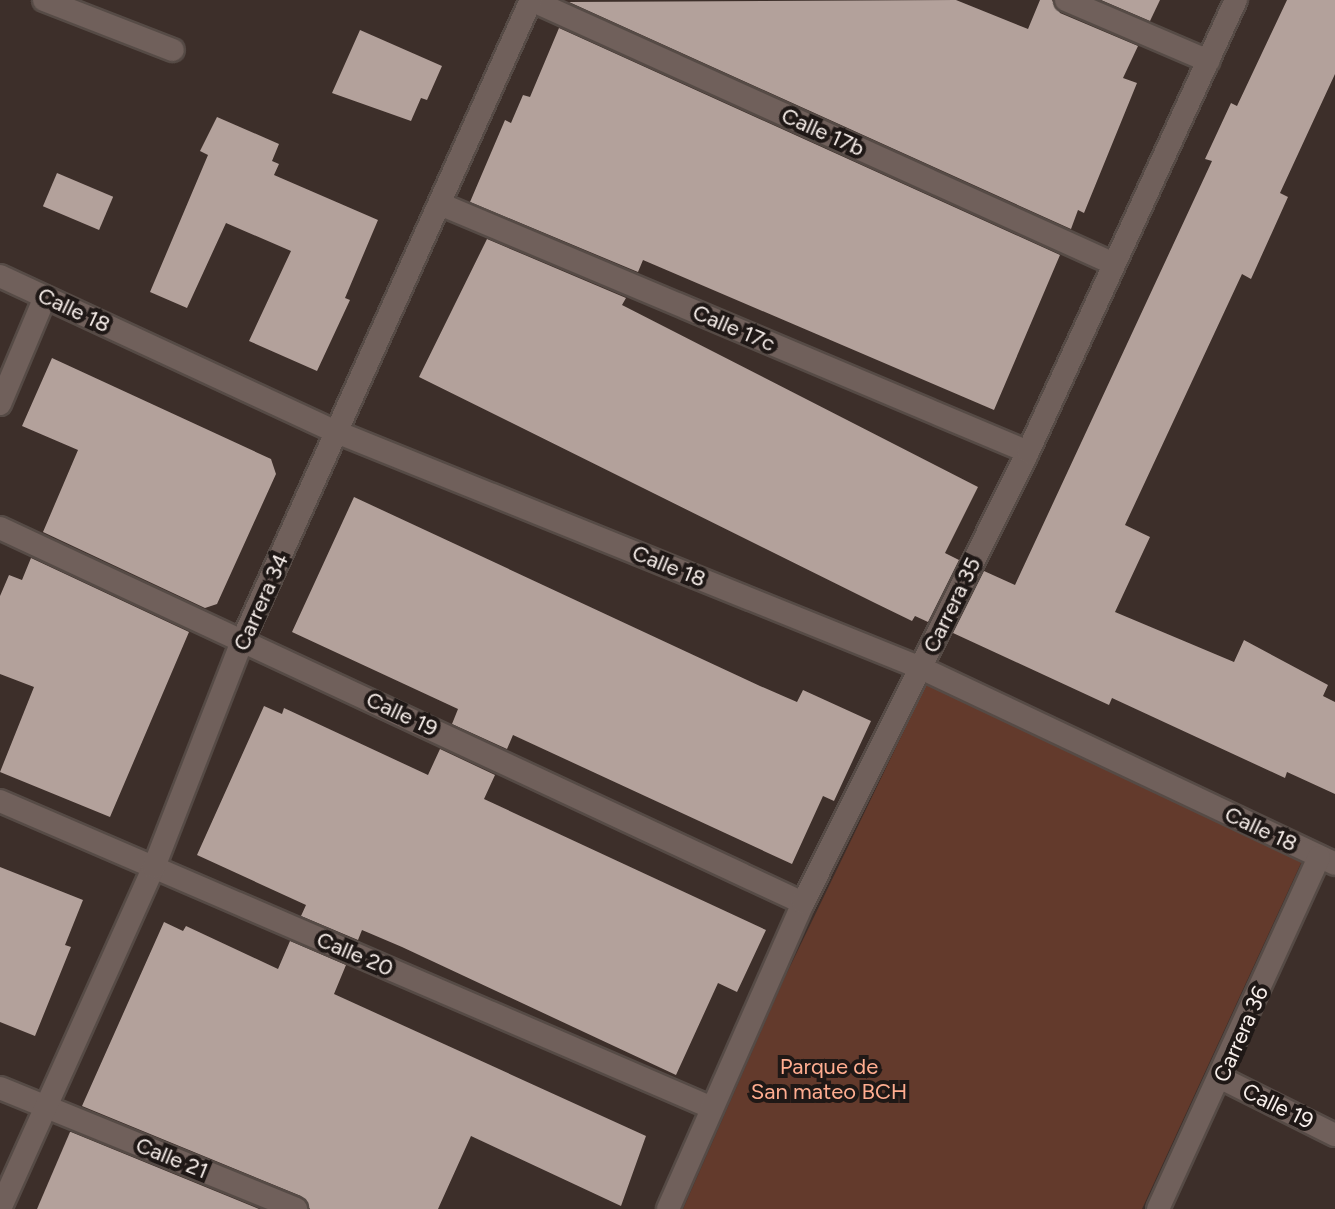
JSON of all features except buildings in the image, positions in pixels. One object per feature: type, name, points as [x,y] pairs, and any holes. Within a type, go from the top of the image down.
[{"type":"street","points":[[44,0],[173,50]]},
{"type":"street","name":"Carrera 34","points":[[0,1209],[154,867],[243,639],[339,433],[531,0]]},
{"type":"street","name":"Calle 17b","points":[[531,0],[1114,264]]},
{"type":"street","points":[[1066,0],[1208,61]]},
{"type":"street","name":"Carrera 35","points":[[668,1209],[710,1107],[803,903],[1028,452],[1236,0]]},
{"type":"street","name":"Calle 17c","points":[[440,204],[1028,452]]},
{"type":"street","name":"Calle 18","points":[[0,276],[339,433],[921,668],[1327,860]]},
{"type":"street","points":[[0,404],[45,297]]},
{"type":"street","name":"Calle 19","points":[[0,528],[803,903]]},
{"type":"street","name":"Calle 20","points":[[0,801],[710,1107]]},
{"type":"street","name":"Carrera 36","points":[[1158,1209],[1327,860]]},
{"type":"street","name":"Calle 19","points":[[1221,1078],[1335,1135]]},
{"type":"street","name":"Calle 21","points":[[0,1088],[296,1209]]},
{"type":"green space","name":"Parque de San mateo BCH","points":[[927,683],[1302,861],[1142,1209],[683,1209],[784,979]]}]
